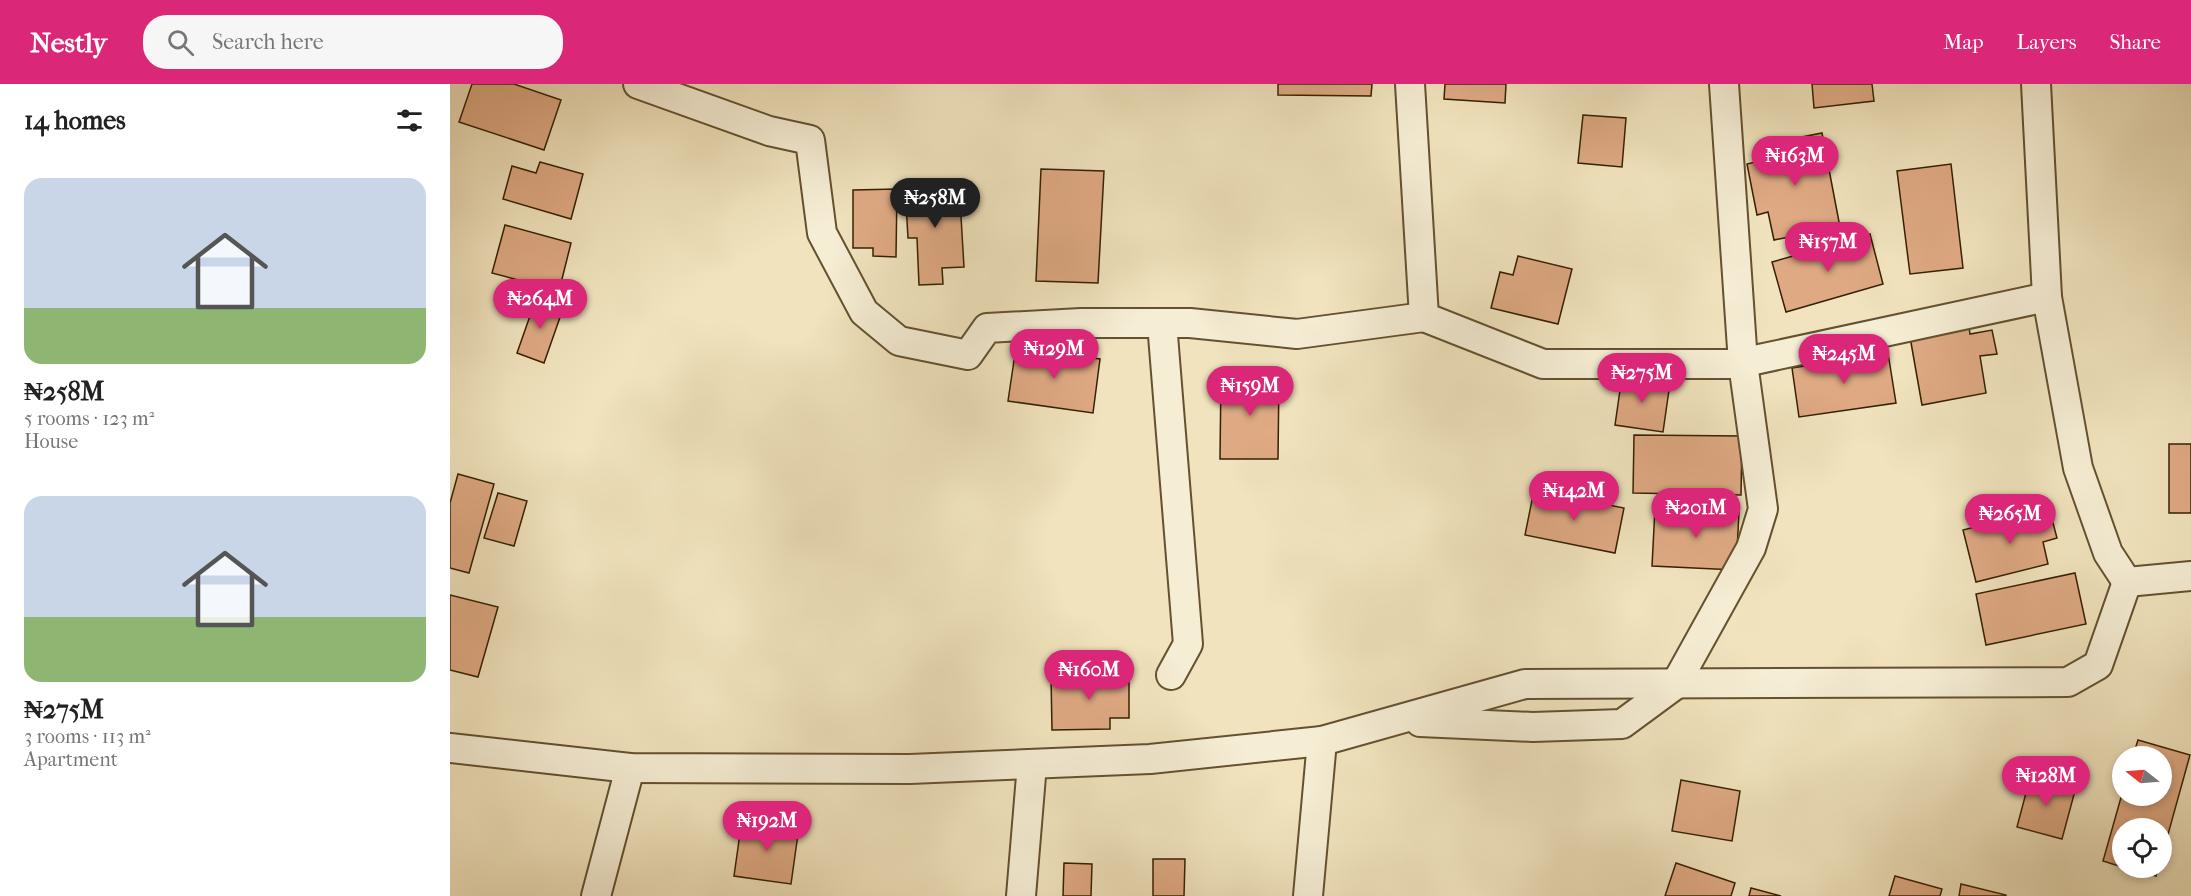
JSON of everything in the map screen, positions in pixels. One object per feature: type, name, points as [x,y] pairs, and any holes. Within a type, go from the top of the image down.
[{"type":"street","points":[[638,84],[769,132],[810,140],[822,233],[864,312],[899,341],[968,355],[987,328],[1081,323],[1161,323],[1297,334],[1424,317],[1543,364],[1743,363],[2047,297]]},
{"type":"street","points":[[1410,84],[1424,317]]},
{"type":"street","points":[[1396,720],[1533,727],[1622,724],[1676,685],[1751,548],[1762,509],[1743,363],[1724,84]]},
{"type":"street","points":[[2036,84],[2047,297],[2078,468],[2108,553],[2127,582]]},
{"type":"street","points":[[1161,323],[1188,644],[1171,675]]},
{"type":"street","points":[[2127,582],[2191,576]]},
{"type":"street","points":[[450,748],[630,768],[910,769],[1150,759],[1322,741],[1525,684],[2068,682],[2098,665],[2127,582]]},
{"type":"street","points":[[1308,896],[1322,741]]},
{"type":"street","points":[[1021,896],[1032,764]]},
{"type":"street","points":[[596,896],[630,768]]},
{"type":"building","points":[[472,84],[514,84],[561,100],[544,150],[459,122]]},
{"type":"building","points":[[1278,84],[1372,84],[1371,96],[1278,95]]},
{"type":"building","points":[[1445,84],[1506,84],[1505,103],[1444,99]]},
{"type":"building","points":[[1812,84],[1872,84],[1874,101],[1814,108]]},
{"type":"building","points":[[1583,115],[1626,118],[1622,167],[1578,163]]},
{"type":"building","points":[[1822,133],[1840,227],[1774,240],[1768,212],[1757,215],[1747,164],[1760,161],[1757,146]]},
{"type":"building","points":[[540,162],[583,174],[571,219],[503,199],[512,166],[536,173]]},
{"type":"building","points":[[1951,164],[1963,268],[1910,274],[1897,171]]},
{"type":"building","points":[[1041,169],[1104,171],[1098,283],[1036,281]]},
{"type":"building","points":[[959,183],[964,267],[942,268],[943,284],[919,285],[917,238],[908,238],[905,186]]},
{"type":"building","points":[[897,189],[896,257],[873,256],[873,248],[853,248],[853,190]]},
{"type":"building","points":[[505,225],[571,243],[559,291],[492,273]]},
{"type":"building","points":[[1870,234],[1883,284],[1786,312],[1772,262]]},
{"type":"building","points":[[1518,256],[1572,269],[1558,324],[1491,308],[1500,272],[1513,275]]},
{"type":"building","points":[[537,296],[564,306],[544,363],[517,353]]},
{"type":"building","points":[[1969,327],[1970,334],[1992,330],[1997,354],[1980,356],[1986,393],[1922,405],[1910,337]]},
{"type":"building","points":[[1016,347],[1100,359],[1093,413],[1008,401]]},
{"type":"building","points":[[1888,353],[1896,403],[1799,417],[1792,368]]},
{"type":"building","points":[[1221,375],[1279,375],[1278,459],[1220,459]]},
{"type":"building","points":[[1622,376],[1670,383],[1663,432],[1615,425]]},
{"type":"building","points":[[1634,435],[1742,436],[1741,495],[1633,493]]},
{"type":"building","points":[[2169,444],[2191,444],[2191,513],[2169,513]]},
{"type":"building","points":[[458,474],[494,484],[469,573],[450,568],[450,503]]},
{"type":"building","points":[[1534,490],[1624,508],[1615,553],[1525,535]]},
{"type":"building","points":[[498,493],[527,501],[514,546],[484,538]]},
{"type":"building","points":[[1655,508],[1739,512],[1736,570],[1652,566]]},
{"type":"building","points":[[2049,508],[2057,538],[2043,542],[2048,564],[1976,582],[1963,530]]},
{"type":"building","points":[[2075,573],[2086,624],[1986,645],[1976,594]]},
{"type":"building","points":[[450,595],[498,607],[478,677],[450,670]]},
{"type":"building","points":[[1129,675],[1129,718],[1110,718],[1110,729],[1052,730],[1051,676]]},
{"type":"building","points":[[2138,740],[2159,746],[2136,746]]},
{"type":"building","points":[[2172,750],[2190,755],[2172,820],[2172,818],[2115,818],[2119,806],[2172,806]]},
{"type":"building","points":[[2031,774],[2076,787],[2062,839],[2017,827]]},
{"type":"building","points":[[1681,780],[1740,791],[1732,841],[1672,831]]},
{"type":"building","points":[[742,819],[799,827],[791,884],[734,876]]},
{"type":"building","points":[[2112,829],[2112,864],[2103,861]]},
{"type":"building","points":[[1153,859],[1185,859],[1184,896],[1153,896]]},
{"type":"building","points":[[1064,863],[1092,864],[1091,896],[1063,896]]},
{"type":"building","points":[[1676,863],[1735,883],[1731,896],[1665,896]]},
{"type":"building","points":[[1895,876],[1942,889],[1940,896],[1889,896]]},
{"type":"building","points":[[1961,884],[2006,895],[2006,896],[1959,896]]},
{"type":"building","points":[[1751,888],[1781,896],[1749,896]]}]
